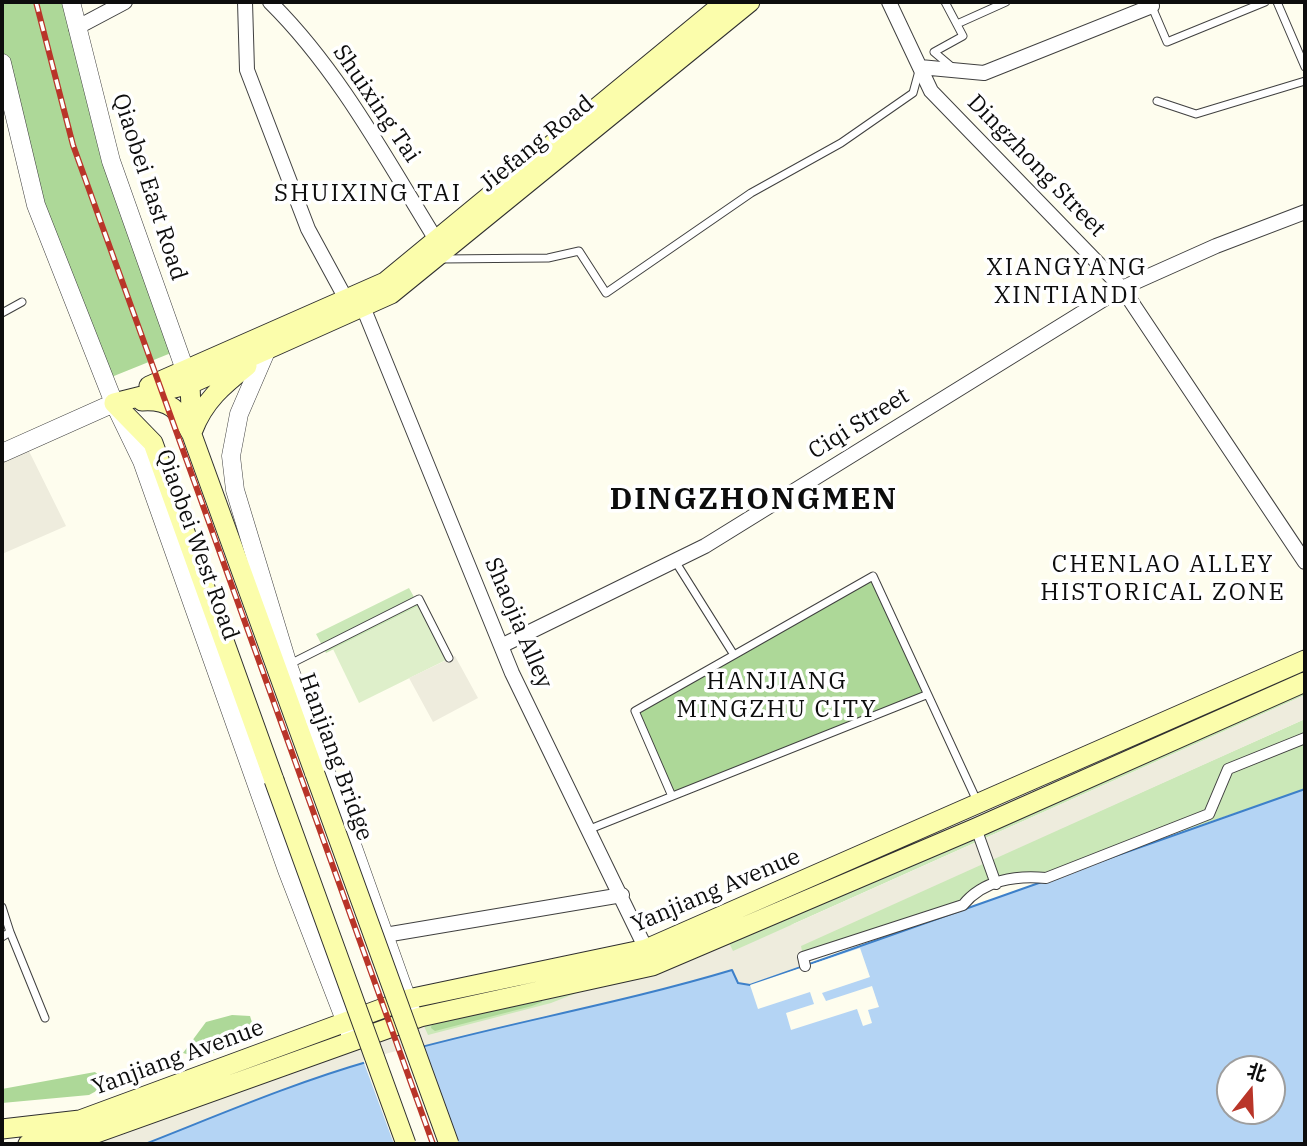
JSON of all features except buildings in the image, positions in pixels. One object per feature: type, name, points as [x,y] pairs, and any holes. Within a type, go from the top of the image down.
[{"type":"main road","name":"Jiefang Road","points":[[114,403],[267,349],[355,303],[385,282],[725,2]]},
{"type":"main road","name":"Jiefang Road","points":[[187,376],[355,303],[391,294],[750,2]]},
{"type":"main road","points":[[192,435],[200,412],[210,398],[267,349]]},
{"type":"main road","name":"Hanjiang Bridge","points":[[187,376],[192,435],[449,1144]]},
{"type":"main road","points":[[114,403],[159,400],[180,413],[192,435]]},
{"type":"main road","points":[[114,403],[153,443],[406,1144]]},
{"type":"main road","name":"Yanjiang Avenue","points":[[2,1129],[80,1119],[408,999],[646,949],[1305,660]]},
{"type":"main road","name":"Yanjiang Avenue","points":[[28,1144],[85,1137],[414,1019],[652,966],[976,828],[1305,681]]},
{"type":"street","name":"Qiaobei East Road","points":[[71,2],[111,161],[187,376]]},
{"type":"street","points":[[76,28],[125,2]]},
{"type":"street","name":"Shaojia Alley","points":[[245,2],[247,70],[308,229],[355,303],[501,646],[646,949]]},
{"type":"street","name":"Shuixing Tai","points":[[270,2],[301,33],[382,152],[435,239]]},
{"type":"street","name":"Dingzhong Street","points":[[889,2],[932,91],[1122,288],[1305,562]]},
{"type":"street","points":[[920,67],[984,72],[1151,4]]},
{"type":"street","name":"Qiaobei West Road","points":[[2,63],[36,205],[114,403],[142,461],[287,870],[353,1042]]},
{"type":"street","name":"Ciqi Street","points":[[501,646],[705,546],[1122,288],[1216,246],[1305,212]]},
{"type":"street","points":[[267,349],[239,414],[231,456],[235,490],[288,665],[414,1019]]},
{"type":"street","name":"Jiefang Road","points":[[2,453],[114,403]]},
{"type":"street","points":[[805,966],[803,957],[963,905],[975,890],[1021,876],[1046,878],[1209,814],[1228,769],[1305,738]]},
{"type":"street","points":[[976,828],[996,884]]},
{"type":"street","points":[[385,935],[622,895]]},
{"type":"lane","points":[[945,2],[963,36],[934,52],[954,69]]},
{"type":"lane","points":[[957,24],[1006,2]]},
{"type":"lane","points":[[1151,4],[1167,42],[1265,2]]},
{"type":"lane","points":[[1278,2],[1305,67]]},
{"type":"lane","points":[[434,259],[548,258],[579,251],[606,293],[751,193],[841,143],[913,93],[920,67]]},
{"type":"lane","points":[[1157,101],[1196,114],[1305,81]]},
{"type":"lane","points":[[2,313],[22,302]]},
{"type":"lane","points":[[675,561],[734,655]]},
{"type":"lane","points":[[671,794],[635,711],[873,576],[979,805]]},
{"type":"lane","points":[[288,665],[419,599],[449,658]]},
{"type":"lane","points":[[590,829],[671,794],[926,695]]},
{"type":"lane","points":[[2,907],[45,1018]]},
{"type":"lane","points":[[2,937],[10,932]]},
{"type":"green space","points":[[2,2],[71,2],[171,353],[109,378],[37,209],[2,62]]},
{"type":"green space","points":[[873,576],[926,695],[671,794],[635,711]]},
{"type":"green space","points":[[409,588],[419,606],[326,653],[316,634]]},
{"type":"green space","points":[[419,606],[446,660],[359,703],[333,649]]},
{"type":"green space","points":[[1305,670],[1305,695],[791,925],[896,902],[1305,719],[1305,789],[1046,878],[975,890],[963,905],[803,957],[297,1084],[145,1144],[350,1043],[725,935]]},
{"type":"green space","points":[[541,997],[542,1002],[532,1006],[435,1031],[431,1028],[432,1023]]},
{"type":"green space","points":[[232,1015],[250,1016],[255,1032],[240,1042],[211,1053],[183,1053],[206,1022]]},
{"type":"green space","points":[[95,1072],[103,1079],[100,1089],[89,1095],[2,1103],[2,1089]]},
{"type":"shaded area","points":[[25,443],[66,526],[2,554],[2,453]]},
{"type":"shaded area","points":[[455,656],[478,698],[433,722],[409,678]]},
{"type":"shaded area","points":[[1305,695],[1305,719],[801,946],[805,966],[750,985],[738,983],[731,970],[666,990],[369,1061],[297,1084],[145,1144],[28,1144],[420,1017],[428,1035],[551,1003],[725,935],[733,951]]},
{"type":"water","points":[[1305,789],[1305,1144],[145,1144],[256,1100],[370,1061],[732,970],[738,983],[750,985]]},
{"type":"pier","points":[[860,948],[870,977],[822,993],[826,1001],[872,986],[879,1007],[868,1010],[872,1023],[863,1026],[857,1009],[791,1030],[786,1013],[814,1004],[810,992],[758,1009],[750,985]]},
{"type":"pier","points":[[422,1044],[458,1144],[394,1144],[363,1060]]},
{"type":"railway","points":[[36,2],[73,145],[433,1144]]},
{"type":"district","name":"SHUIXING TAI","points":[[368,194]]},
{"type":"district","name":"XIANGYANG XINTIANDI","points":[[1067,282]]},
{"type":"district","name":"DINGZHONGMEN","points":[[754,500]]},
{"type":"district","name":"CHENLAO ALLEY HISTORICAL ZONE","points":[[1163,579]]},
{"type":"district","name":"HANJIANG MINGZHU CITY","points":[[777,696]]}]
